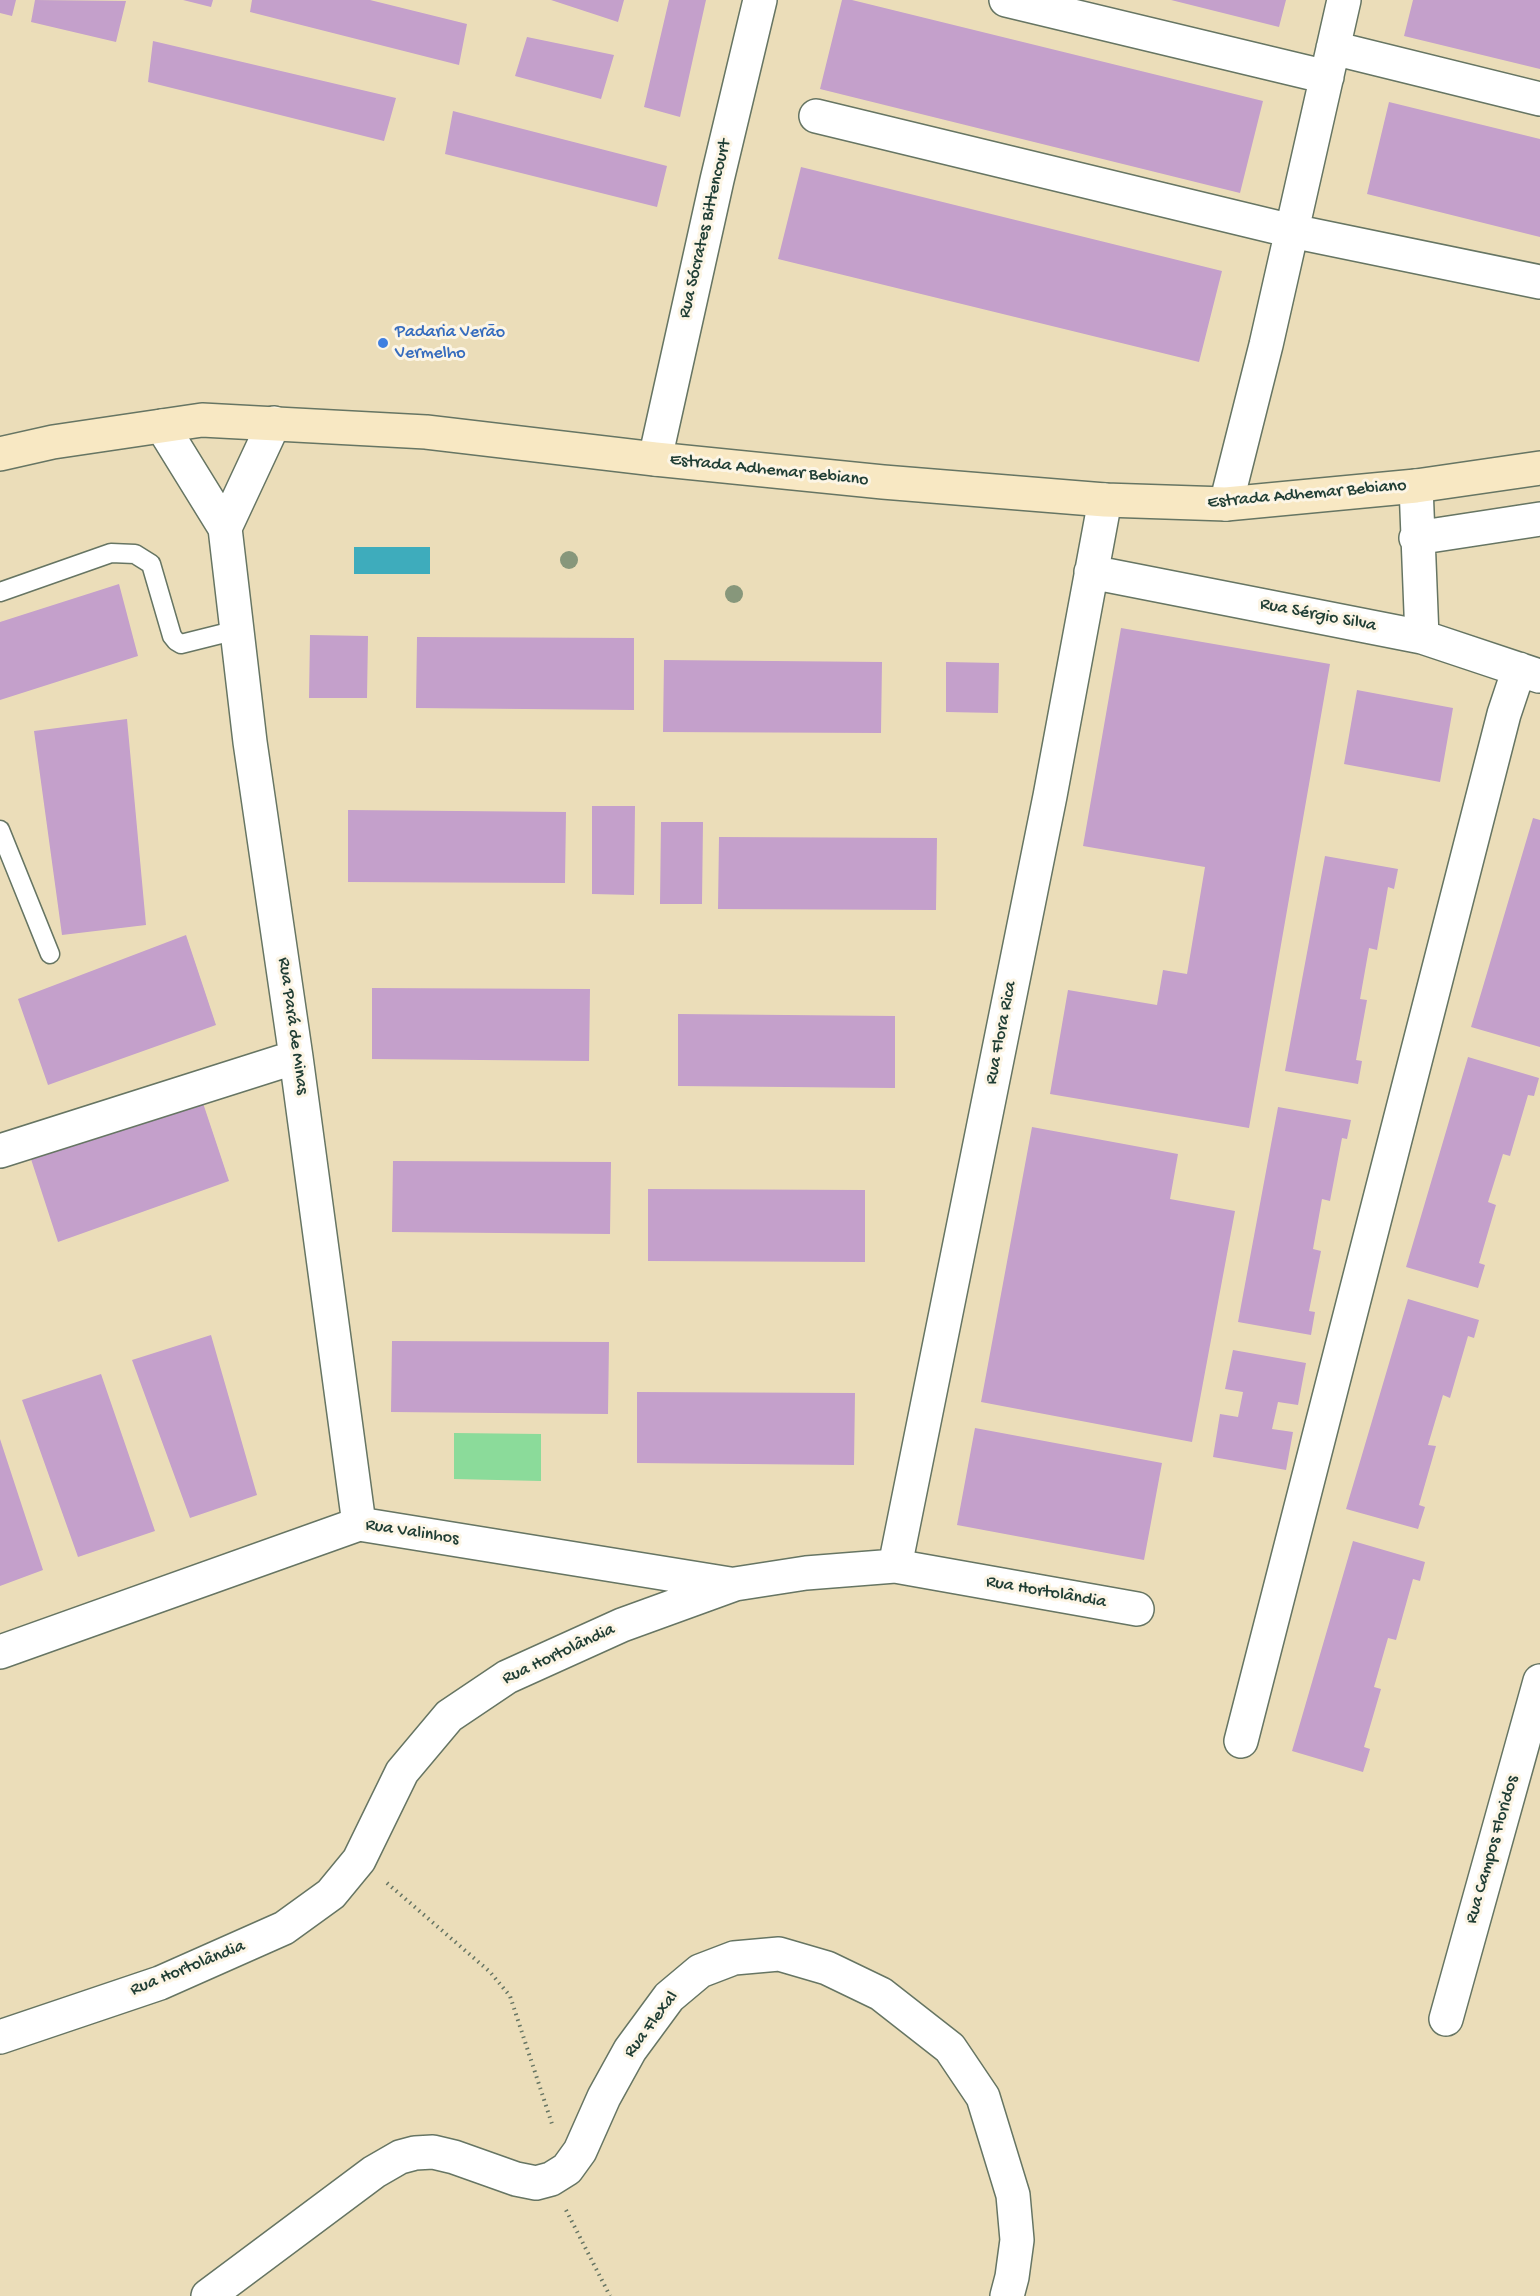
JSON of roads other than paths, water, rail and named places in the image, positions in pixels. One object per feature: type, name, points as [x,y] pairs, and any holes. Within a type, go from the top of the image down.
[{"type":"main road","name":"Estrada Adhemar Bebiano","points":[[0,454],[52,442],[202,420],[426,432],[655,459],[883,482],[1105,500],[1226,504],[1416,486],[1540,468]]},
{"type":"street","name":"Rua Sócrates Bittencourt","points":[[655,459],[760,0]]},
{"type":"street","points":[[1006,0],[1330,63],[1540,99]]},
{"type":"street","points":[[1226,504],[1266,345],[1344,0]]},
{"type":"street","points":[[816,116],[1292,231],[1540,282]]},
{"type":"street","points":[[225,528],[274,423]]},
{"type":"street","name":"Rua Pará de Minas","points":[[162,426],[225,528],[250,742],[297,1057],[358,1524]]},
{"type":"street","points":[[1416,486],[1416,538],[1422,637]]},
{"type":"street","name":"Rua Flora Rica","points":[[895,1566],[1050,796],[1105,500]]},
{"type":"street","points":[[1416,538],[1540,519]]},
{"type":"street","name":"Rua Sérgio Silva","points":[[1091,572],[1422,637],[1529,673]]},
{"type":"street","points":[[1241,1741],[1503,714],[1529,673]]},
{"type":"street","points":[[0,1151],[297,1057]]},
{"type":"street","name":"Rua Valinhos","points":[[0,1652],[358,1524],[735,1584]]},
{"type":"street","name":"Rua Hortolândia","points":[[0,2037],[160,1983],[284,1928],[331,1894],[359,1860],[402,1772],[449,1716],[507,1677],[622,1625],[735,1584],[806,1573],[895,1566],[1137,1609]]},
{"type":"street","name":"Rua Campos Floridos","points":[[1446,2019],[1540,1681]]},
{"type":"street","name":"Rua Flexal","points":[[208,2296],[374,2172],[400,2157],[433,2152],[516,2179],[536,2183],[559,2174],[580,2151],[604,2097],[630,2050],[669,1997],[700,1971],[734,1958],[778,1954],[827,1968],[881,1994],[950,2048],[983,2097],[1013,2195],[1017,2240],[1007,2296]]},
{"type":"lane","points":[[0,592],[111,553],[135,554],[151,564],[172,636],[176,641],[181,644],[237,630]]},
{"type":"lane","points":[[0,830],[50,954]]},
{"type":"water","points":[[354,547],[430,547],[430,574],[354,574]]},
{"type":"place","name":"Padaria Verão Vermelho","points":[[383,343]]}]
